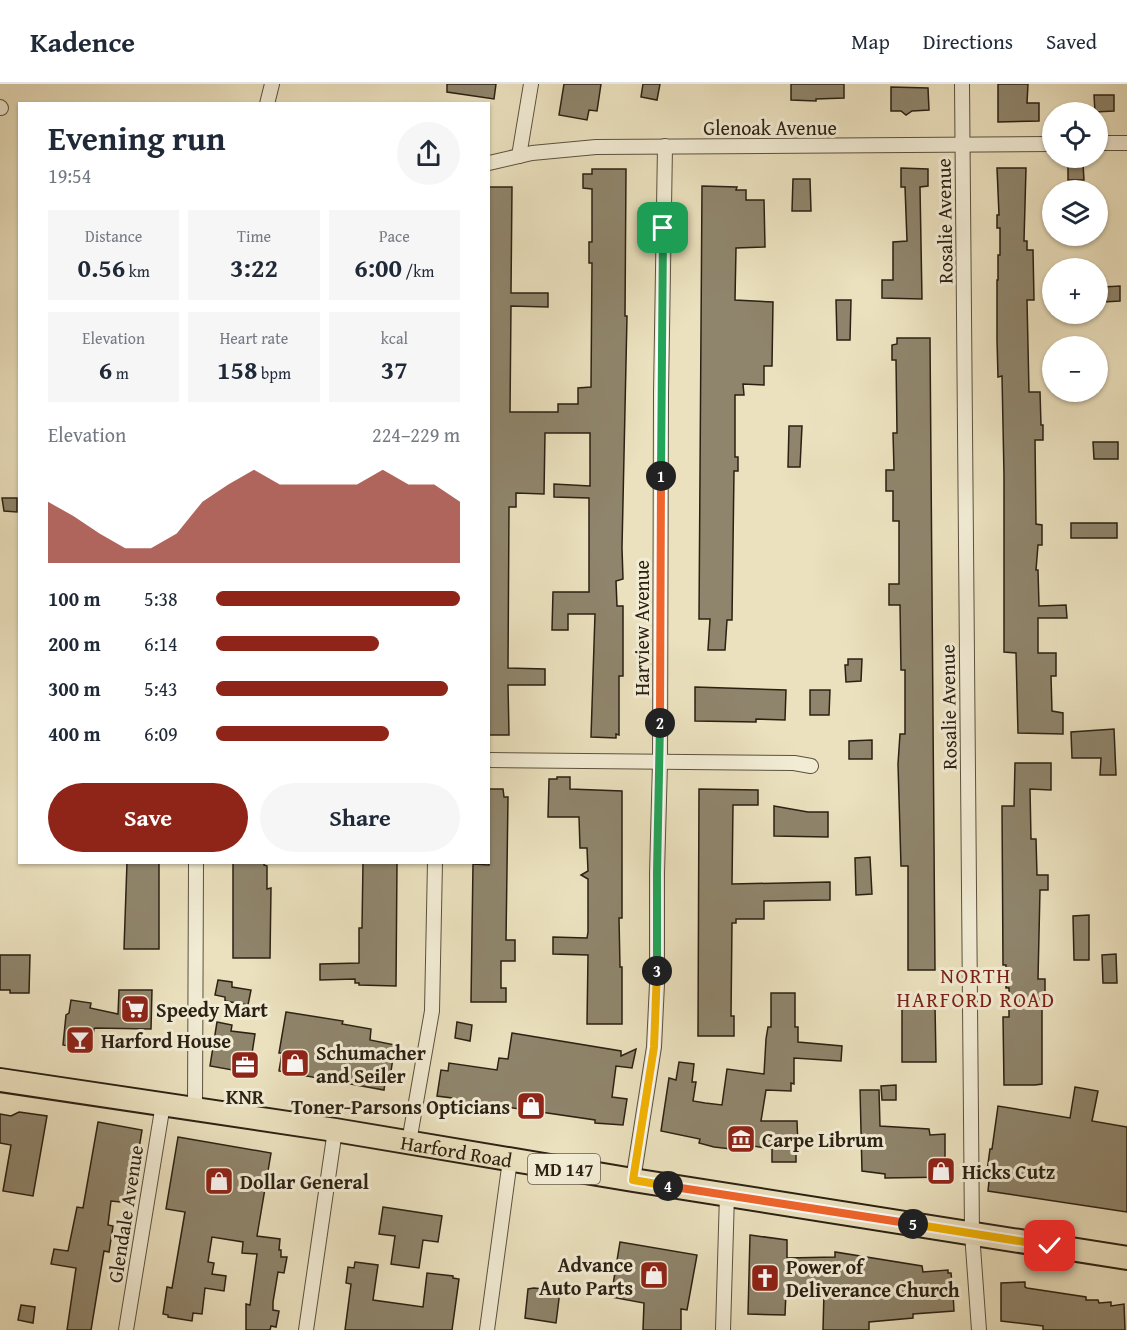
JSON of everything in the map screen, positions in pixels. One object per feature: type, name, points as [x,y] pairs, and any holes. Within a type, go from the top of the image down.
[{"type":"main road","name":"Harford Road","points":[[0,1080],[335,1130],[633,1180],[1127,1258]]},
{"type":"street","points":[[268,102],[272,84]]},
{"type":"street","points":[[519,156],[531,84]]},
{"type":"street","name":"Rosalie Avenue","points":[[962,84],[972,1233],[979,1330]]},
{"type":"street","points":[[1108,143],[1127,143]]},
{"type":"street","name":"Glenoak Avenue","points":[[490,163],[570,149],[665,146],[1042,144]]},
{"type":"street","name":"Harview Avenue","points":[[633,1180],[656,1027],[665,146]]},
{"type":"street","points":[[490,760],[794,763],[811,766]]},
{"type":"street","points":[[195,1108],[196,864]]},
{"type":"street","points":[[409,1142],[432,1011],[435,864]]},
{"type":"street","name":"Glendale Avenue","points":[[126,1330],[163,1104]]},
{"type":"street","points":[[306,1330],[335,1130]]},
{"type":"street","points":[[487,1330],[510,1160]]},
{"type":"street","points":[[723,1330],[727,1195]]},
{"type":"building","points":[[447,84],[496,84],[494,99],[447,92]]},
{"type":"building","points":[[564,84],[601,84],[597,111],[589,110],[587,120],[559,115]]},
{"type":"building","points":[[643,84],[660,84],[657,100],[641,97]]},
{"type":"building","points":[[791,84],[844,84],[844,98],[816,99],[816,101],[791,100]]},
{"type":"building","points":[[998,84],[1028,84],[1027,103],[1039,103],[1039,121],[998,122]]},
{"type":"building","points":[[891,87],[928,88],[929,110],[912,111],[906,115],[901,111],[891,111]]},
{"type":"building","points":[[1094,95],[1114,95],[1114,111],[1108,111],[1108,102],[1094,102]]},
{"type":"building","points":[[901,168],[928,169],[928,186],[920,187],[922,299],[882,298],[882,280],[893,280],[893,242],[907,241],[905,187],[901,187]]},
{"type":"building","points":[[997,168],[1026,168],[1024,241],[1027,241],[1027,250],[1033,250],[1034,300],[1027,300],[1029,392],[1040,392],[1041,425],[1043,425],[1043,440],[1035,440],[1036,524],[1042,525],[1042,545],[1038,545],[1036,570],[1038,570],[1039,606],[1066,605],[1067,618],[1038,618],[1038,653],[1056,653],[1056,676],[1051,676],[1052,711],[1063,713],[1063,734],[1018,733],[1016,653],[1004,652],[1004,475],[1002,376],[998,377],[997,340],[1000,228],[997,228],[997,215],[999,215]]},
{"type":"building","points":[[1068,168],[1083,168],[1084,180],[1068,180]]},
{"type":"building","points":[[592,169],[626,169],[625,316],[627,316],[623,579],[616,581],[617,606],[623,606],[623,676],[619,676],[619,735],[616,734],[616,738],[591,737],[595,614],[568,614],[568,630],[552,630],[553,592],[589,592],[589,498],[554,497],[554,484],[590,486],[590,433],[545,433],[544,494],[516,493],[516,507],[509,507],[508,668],[545,669],[545,685],[508,685],[509,735],[490,735],[490,187],[512,187],[511,293],[548,293],[548,307],[511,306],[510,412],[558,412],[558,404],[578,404],[578,388],[591,387],[592,263],[589,263],[589,242],[592,242],[592,189],[583,188],[583,174],[592,174]]},
{"type":"building","points":[[793,179],[810,179],[811,211],[792,211]]},
{"type":"building","points":[[702,186],[737,187],[736,190],[746,190],[746,200],[764,200],[765,247],[736,248],[735,300],[773,302],[772,366],[764,366],[764,385],[743,384],[744,395],[735,395],[735,457],[738,457],[738,471],[734,471],[732,620],[727,620],[725,650],[708,650],[710,619],[699,619]]},
{"type":"building","points":[[1120,286],[1120,301],[1108,302],[1108,287]]},
{"type":"building","points":[[836,300],[851,300],[850,340],[837,340]]},
{"type":"building","points":[[897,338],[930,338],[935,970],[908,970],[908,866],[901,866],[898,764],[900,734],[905,734],[905,670],[901,670],[900,605],[889,605],[889,584],[899,584],[899,521],[893,521],[893,491],[886,491],[886,470],[894,470],[893,433],[897,433],[896,360],[892,360],[892,345],[897,344]]},
{"type":"building","points":[[789,426],[802,426],[800,467],[788,467]]},
{"type":"building","points":[[1093,442],[1118,442],[1118,459],[1094,459]]},
{"type":"building","points":[[2,498],[17,498],[17,512],[4,511]]},
{"type":"building","points":[[1071,523],[1117,523],[1117,538],[1071,538]]},
{"type":"building","points":[[848,659],[862,659],[861,681],[846,682],[845,665],[848,665]]},
{"type":"building","points":[[695,687],[786,690],[785,720],[695,721]]},
{"type":"building","points":[[810,690],[830,690],[829,715],[810,715]]},
{"type":"building","points":[[1114,729],[1116,775],[1100,775],[1101,758],[1072,758],[1071,732]]},
{"type":"building","points":[[872,740],[872,759],[849,759],[849,741]]},
{"type":"building","points":[[1015,763],[1051,763],[1051,790],[1030,789],[1031,839],[1036,839],[1037,875],[1048,875],[1048,890],[1040,890],[1038,979],[1045,979],[1045,999],[1042,999],[1042,1084],[1035,1085],[1004,1085],[1003,1017],[1009,1017],[1009,988],[1006,988],[1006,965],[1003,965],[1002,806],[1014,806]]},
{"type":"building","points":[[557,777],[570,777],[570,789],[622,791],[622,918],[619,918],[622,1024],[587,1024],[588,955],[553,954],[553,937],[587,938],[588,932],[588,879],[581,875],[588,871],[587,848],[580,848],[579,817],[548,817],[549,779],[557,779]]},
{"type":"building","points":[[490,789],[503,789],[504,797],[508,797],[506,940],[515,940],[515,961],[501,961],[501,988],[506,988],[506,1002],[471,1002],[473,864],[489,865]]},
{"type":"building","points":[[699,789],[758,790],[758,805],[733,805],[732,884],[830,882],[830,900],[764,901],[764,919],[736,919],[736,923],[732,923],[731,1016],[734,1016],[734,1036],[698,1036]]},
{"type":"building","points":[[774,806],[808,812],[828,812],[828,837],[774,836]]},
{"type":"building","points":[[870,857],[872,894],[856,895],[855,858]]},
{"type":"building","points":[[127,864],[159,864],[159,949],[124,949]]},
{"type":"building","points":[[233,864],[264,864],[267,866],[267,889],[271,888],[270,958],[233,958]]},
{"type":"building","points":[[363,864],[397,864],[396,986],[359,985],[355,983],[355,979],[320,980],[320,964],[359,963],[359,928],[362,928]]},
{"type":"building","points":[[1089,915],[1089,960],[1074,960],[1073,916]]},
{"type":"building","points":[[1116,954],[1117,983],[1103,983],[1102,955]]},
{"type":"building","points":[[0,955],[30,955],[29,993],[10,993],[10,990],[0,990]]},
{"type":"building","points":[[218,980],[232,982],[232,987],[251,990],[248,1005],[225,1001],[225,997],[215,995]]},
{"type":"building","points":[[119,990],[152,990],[151,1029],[95,1028],[90,1050],[63,1045],[66,1015],[69,1013],[71,1000],[91,1003],[90,1008],[118,1014]]},
{"type":"building","points":[[771,993],[795,993],[795,1027],[798,1027],[798,1042],[842,1046],[841,1061],[794,1058],[794,1084],[791,1083],[791,1091],[766,1090],[761,1121],[797,1121],[796,1162],[772,1162],[772,1149],[747,1145],[732,1146],[731,1149],[714,1147],[699,1143],[700,1139],[661,1131],[669,1078],[676,1080],[679,1062],[694,1064],[692,1082],[696,1082],[693,1101],[705,1103],[722,1105],[727,1069],[764,1074],[766,1039],[768,1027],[771,1027]]},
{"type":"building","points":[[935,1005],[936,1062],[902,1062],[902,1006]]},
{"type":"building","points":[[286,1012],[343,1021],[342,1024],[371,1029],[370,1040],[395,1045],[389,1084],[385,1083],[384,1090],[279,1071],[282,1053],[279,1053]]},
{"type":"building","points":[[217,1022],[232,1025],[231,1031],[255,1034],[249,1073],[210,1066]]},
{"type":"building","points":[[457,1022],[472,1025],[470,1041],[455,1038]]},
{"type":"building","points":[[512,1033],[621,1051],[621,1056],[636,1049],[632,1068],[616,1066],[612,1097],[627,1099],[623,1125],[595,1123],[595,1120],[499,1106],[498,1112],[461,1107],[451,1105],[452,1098],[437,1096],[441,1070],[448,1071],[449,1063],[497,1070],[499,1058],[508,1059]]},
{"type":"building","points":[[896,1085],[896,1100],[882,1100],[881,1086]]},
{"type":"building","points":[[1075,1087],[1098,1091],[1092,1121],[1127,1127],[1127,1212],[988,1191],[990,1171],[987,1171],[998,1106],[1070,1118]]},
{"type":"building","points":[[860,1090],[879,1090],[880,1126],[929,1129],[930,1135],[945,1134],[945,1158],[950,1158],[950,1177],[885,1178],[885,1174],[862,1171]]},
{"type":"building","points":[[19,1112],[47,1116],[33,1196],[3,1191],[11,1145],[0,1143],[0,1114],[11,1116]]},
{"type":"building","points":[[98,1122],[142,1130],[130,1203],[111,1201],[108,1225],[113,1226],[109,1252],[104,1251],[91,1330],[67,1330],[76,1268],[51,1264],[54,1249],[68,1251],[77,1207],[83,1208]]},
{"type":"building","points":[[178,1137],[271,1153],[257,1236],[280,1239],[281,1257],[287,1257],[284,1273],[278,1272],[273,1310],[279,1311],[276,1327],[271,1326],[270,1330],[246,1330],[246,1304],[250,1305],[257,1254],[242,1253],[243,1242],[212,1237],[208,1262],[214,1263],[212,1274],[226,1276],[224,1291],[205,1288],[202,1314],[193,1313],[192,1321],[163,1314],[167,1287],[172,1288],[185,1212],[166,1209]]},
{"type":"building","points":[[383,1207],[442,1216],[438,1242],[423,1240],[419,1268],[391,1264],[395,1236],[379,1234]]},
{"type":"building","points":[[750,1235],[787,1240],[787,1258],[835,1257],[835,1252],[922,1266],[923,1272],[948,1270],[948,1273],[951,1273],[955,1291],[953,1293],[954,1311],[913,1314],[913,1318],[869,1322],[869,1330],[823,1330],[824,1292],[786,1292],[785,1315],[748,1314]]},
{"type":"building","name":"Advance Auto Parts","points":[[620,1242],[697,1255],[687,1310],[681,1309],[681,1330],[643,1330],[644,1303],[611,1297]]},
{"type":"building","points":[[355,1262],[378,1265],[373,1300],[423,1307],[427,1273],[453,1276],[459,1279],[452,1330],[345,1330],[351,1284],[346,1283],[348,1267],[354,1268]]},
{"type":"building","points":[[1025,1282],[1027,1288],[1086,1297],[1086,1300],[1098,1300],[1099,1303],[1111,1302],[1111,1306],[1124,1304],[1125,1330],[1043,1330],[1043,1326],[1001,1321],[1001,1283]]},
{"type":"building","points":[[528,1289],[560,1291],[556,1323],[525,1318]]},
{"type":"building","points":[[21,1305],[35,1307],[33,1323],[18,1320]]},
{"type":"place","name":"Speedy Mart","points":[[135,1009]]},
{"type":"place","name":"Harford House","points":[[80,1040]]},
{"type":"place","name":"Schumacher and Seiler","points":[[295,1063]]},
{"type":"place","name":"KNR","points":[[245,1065]]},
{"type":"place","name":"Toner-Parsons Opticians","points":[[531,1106]]},
{"type":"place","name":"Carpe Librum","points":[[741,1139]]},
{"type":"place","name":"Hicks Cutz","points":[[941,1171]]},
{"type":"place","name":"Dollar General","points":[[219,1181]]},
{"type":"place","name":"Advance Auto Parts","points":[[654,1275]]},
{"type":"place","name":"Power of Deliverance Church","points":[[765,1278]]},
{"type":"district","name":"NORTH HARFORD ROAD","points":[[976,987]]},
{"type":"route","points":[[663,228],[656,1027],[633,1180],[1050,1246]]}]
